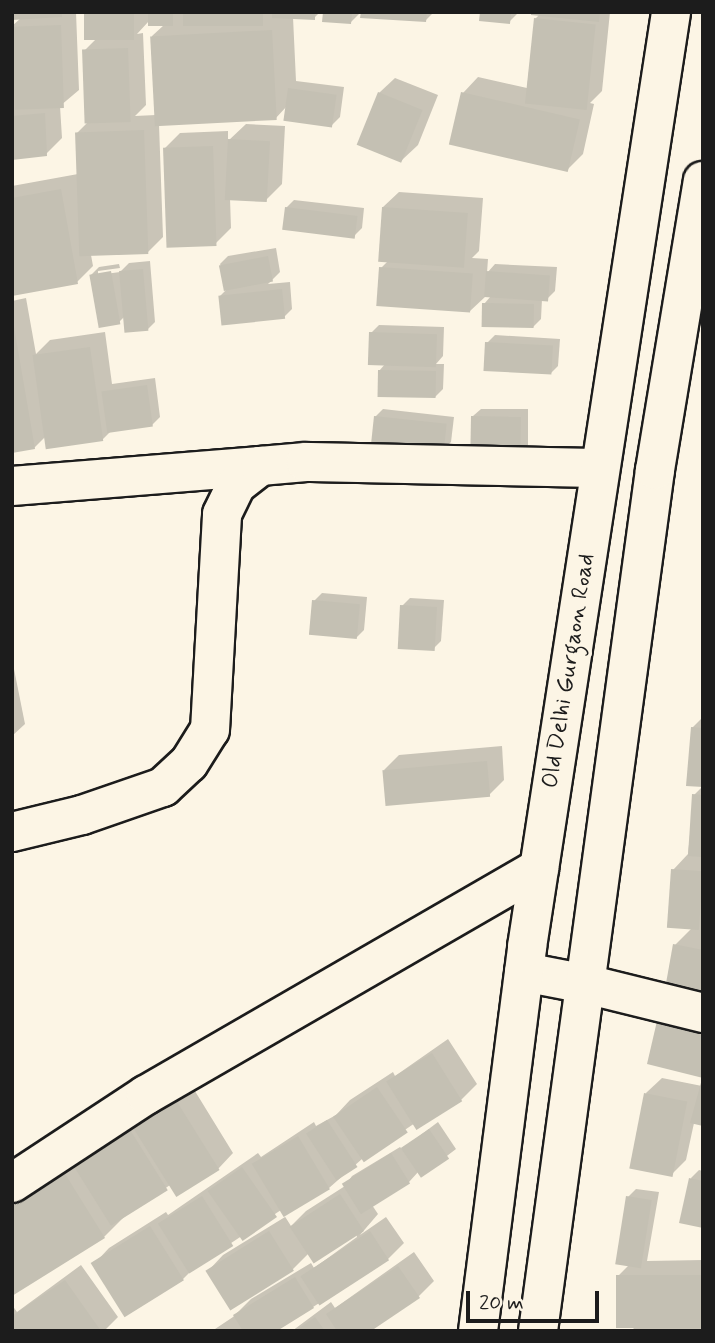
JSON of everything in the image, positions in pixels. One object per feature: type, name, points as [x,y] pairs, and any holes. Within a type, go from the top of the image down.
[{"type":"main road","name":"Old Delhi Gurgaon Road","points":[[478,1331],[539,868],[671,12]]},
{"type":"main road","points":[[538,1331],[655,470],[703,181]]},
{"type":"main road","points":[[12,486],[306,462],[600,468]]},
{"type":"main road","points":[[12,832],[82,815],[163,787],[189,763],[210,730],[222,514],[236,485],[260,466]]},
{"type":"main road","points":[[12,1183],[146,1096],[539,868]]},
{"type":"main road","points":[[524,972],[586,984],[703,1013]]},
{"type":"building","points":[[12,12],[62,12],[62,17],[12,20]]},
{"type":"building","points":[[84,12],[134,12],[134,40],[84,40]]},
{"type":"building","points":[[148,12],[173,12],[173,26],[148,26]]},
{"type":"building","points":[[183,12],[263,12],[263,26],[183,26]]},
{"type":"building","points":[[272,12],[315,12],[315,20],[272,18]]},
{"type":"building","points":[[323,12],[352,12],[351,24],[322,22]]},
{"type":"building","points":[[361,12],[427,12],[426,22],[360,18]]},
{"type":"building","points":[[480,12],[511,12],[510,24],[479,21]]},
{"type":"building","points":[[531,12],[600,12],[599,22],[531,15]]},
{"type":"building","points":[[534,18],[596,24],[587,110],[525,104]]},
{"type":"building","points":[[61,25],[64,108],[15,110],[12,27]]},
{"type":"building","points":[[272,30],[277,120],[155,126],[150,36]]},
{"type":"building","points":[[128,48],[131,122],[85,124],[82,50]]},
{"type":"building","points":[[288,88],[337,95],[332,127],[283,121]]},
{"type":"building","points":[[378,92],[423,110],[401,163],[357,145]]},
{"type":"building","points":[[461,92],[580,119],[568,172],[449,145]]},
{"type":"building","points":[[45,113],[47,156],[12,160],[12,116]]},
{"type":"building","points":[[144,130],[148,254],[79,256],[75,132]]},
{"type":"building","points":[[228,139],[270,141],[267,202],[225,200]]},
{"type":"building","points":[[213,146],[216,246],[167,248],[163,148]]},
{"type":"building","points":[[61,189],[78,284],[12,296],[12,198]]},
{"type":"building","points":[[285,207],[357,216],[355,239],[282,230]]},
{"type":"building","points":[[382,207],[468,213],[464,268],[378,262]]},
{"type":"building","points":[[268,256],[273,282],[224,291],[219,266]]},
{"type":"building","points":[[379,267],[473,274],[470,312],[376,306]]},
{"type":"building","points":[[143,269],[148,331],[124,333],[119,271]]},
{"type":"building","points":[[111,271],[120,324],[99,328],[89,275]]},
{"type":"building","points":[[486,271],[550,275],[548,301],[484,297]]},
{"type":"building","points":[[282,289],[285,319],[221,326],[218,296]]},
{"type":"building","points":[[482,303],[534,304],[534,328],[482,327]]},
{"type":"building","points":[[14,327],[35,449],[12,453],[12,328]]},
{"type":"building","points":[[369,332],[437,334],[436,367],[368,365]]},
{"type":"building","points":[[485,342],[553,346],[551,375],[483,371]]},
{"type":"building","points":[[90,347],[103,441],[46,449],[33,355]]},
{"type":"building","points":[[378,370],[436,371],[436,398],[378,397]]},
{"type":"building","points":[[147,385],[153,427],[107,433],[101,391]]},
{"type":"building","points":[[374,416],[447,424],[444,451],[371,444]]},
{"type":"building","points":[[471,416],[521,417],[520,455],[470,454]]},
{"type":"building","points":[[312,600],[360,604],[357,639],[309,635]]},
{"type":"building","points":[[400,605],[437,607],[435,651],[398,649]]},
{"type":"building","points":[[691,727],[703,728],[703,787],[686,786]]},
{"type":"building","points":[[487,761],[490,797],[386,806],[382,770]]},
{"type":"building","points":[[692,794],[703,795],[703,857],[688,856]]},
{"type":"building","points":[[671,869],[703,871],[699,930],[667,928]]},
{"type":"building","points":[[673,944],[703,950],[703,997],[665,989]]},
{"type":"building","points":[[657,1021],[703,1032],[703,1078],[647,1064]]},
{"type":"building","points":[[432,1053],[462,1101],[416,1130],[386,1082]]},
{"type":"building","points":[[703,1079],[703,1126],[690,1123]]},
{"type":"building","points":[[377,1087],[408,1133],[364,1162],[333,1117]]},
{"type":"building","points":[[644,1093],[687,1101],[672,1177],[629,1169]]},
{"type":"building","points":[[174,1097],[220,1170],[176,1197],[131,1124]]},
{"type":"building","points":[[327,1120],[357,1167],[337,1181],[306,1134]]},
{"type":"building","points":[[127,1125],[168,1190],[111,1226],[70,1161]]},
{"type":"building","points":[[429,1129],[449,1159],[421,1178],[401,1148]]},
{"type":"building","points":[[298,1136],[330,1189],[284,1217],[252,1164]]},
{"type":"building","points":[[391,1153],[410,1184],[361,1214],[342,1184]]},
{"type":"building","points":[[242,1167],[277,1217],[243,1241],[208,1191]]},
{"type":"building","points":[[62,1169],[105,1238],[12,1296],[12,1200]]},
{"type":"building","points":[[689,1178],[703,1181],[703,1228],[679,1223]]},
{"type":"building","points":[[340,1194],[364,1231],[314,1264],[290,1227]]},
{"type":"building","points":[[202,1196],[233,1246],[189,1274],[158,1224]]},
{"type":"building","points":[[626,1196],[652,1200],[641,1268],[615,1264]]},
{"type":"building","points":[[150,1226],[184,1280],[125,1317],[91,1263]]},
{"type":"building","points":[[269,1231],[294,1271],[230,1311],[205,1271]]},
{"type":"building","points":[[370,1231],[389,1260],[319,1306],[300,1276]]},
{"type":"building","points":[[398,1266],[420,1298],[371,1331],[337,1331],[326,1314]]},
{"type":"building","points":[[616,1275],[703,1275],[703,1328],[616,1328]]},
{"type":"building","points":[[295,1277],[314,1308],[277,1331],[243,1331],[233,1315]]},
{"type":"building","points":[[65,1280],[101,1331],[14,1331],[12,1316]]},
{"type":"building","points":[[315,1317],[325,1331],[295,1331]]}]
